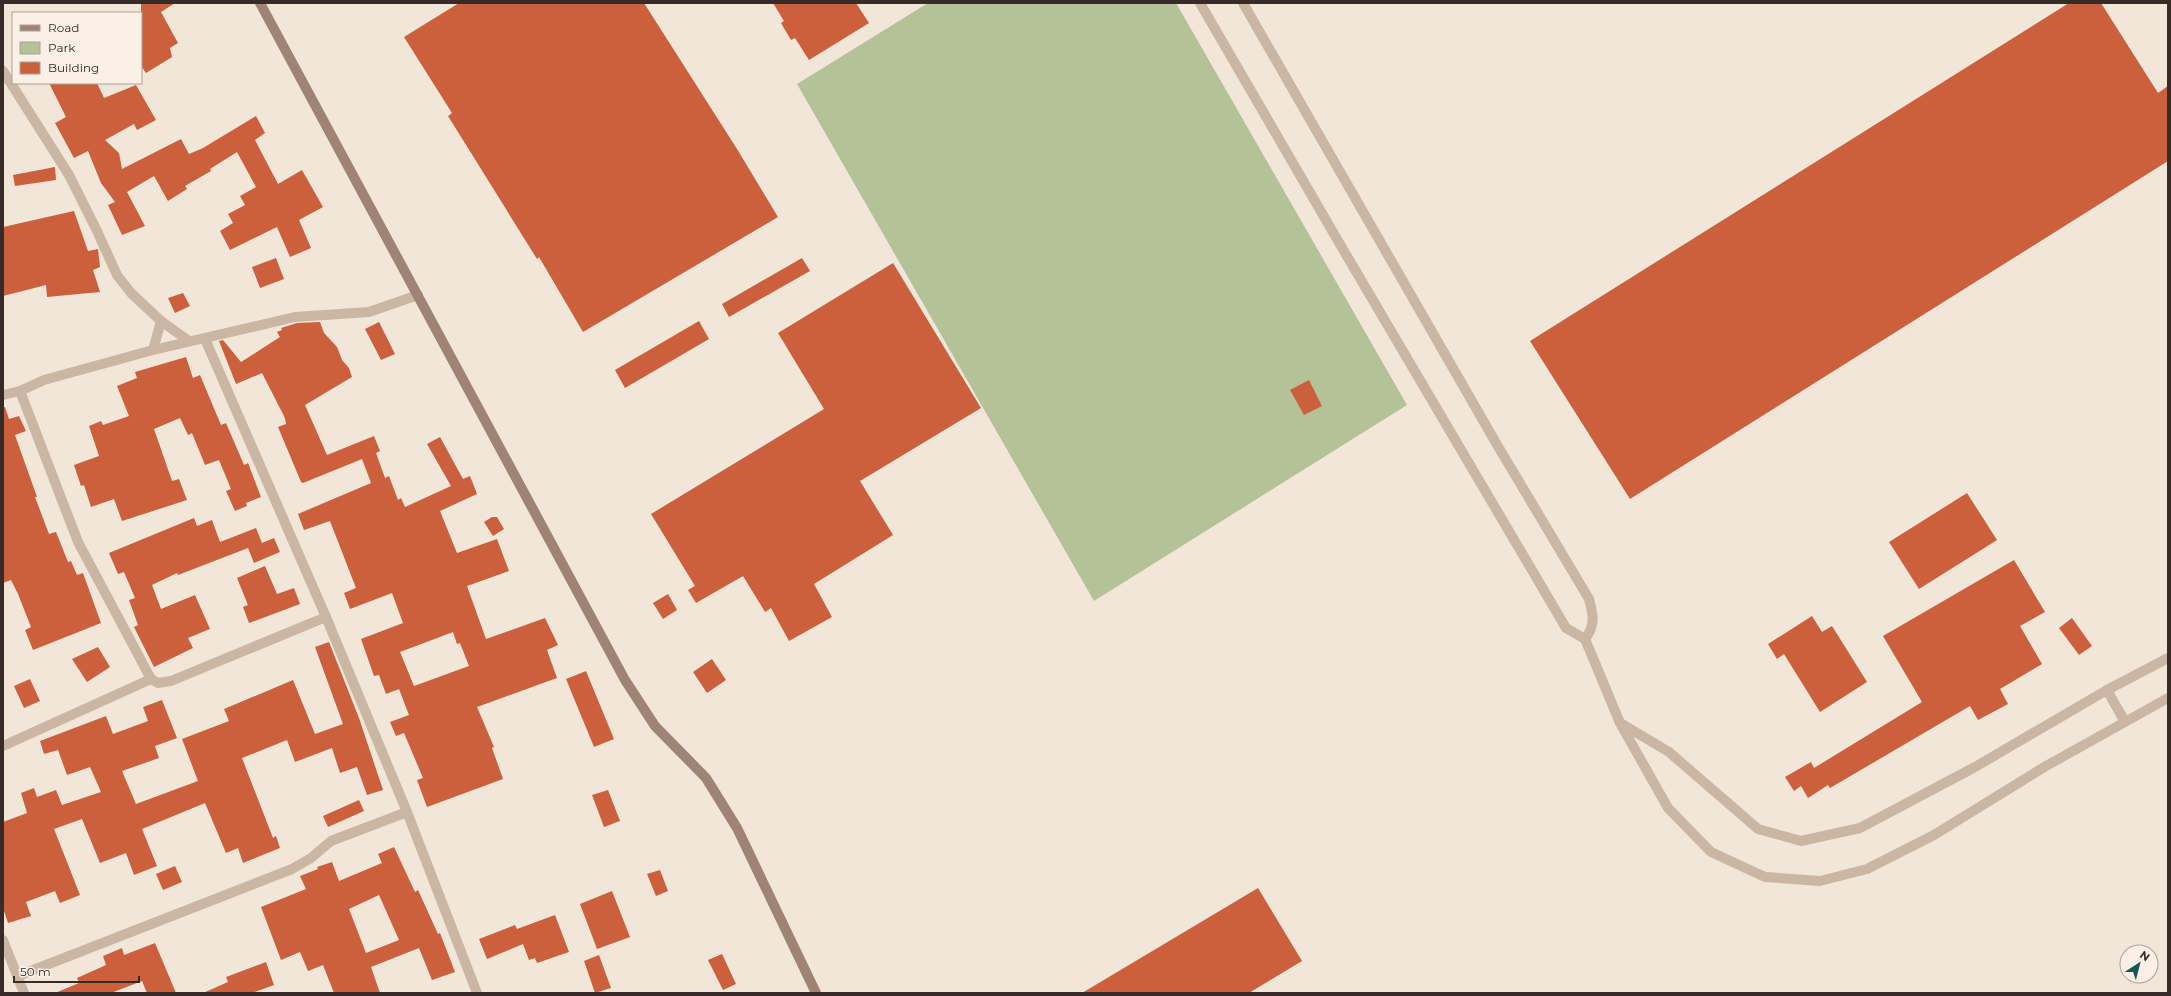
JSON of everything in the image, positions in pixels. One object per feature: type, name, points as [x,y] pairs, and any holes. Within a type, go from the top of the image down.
[{"type":"street","points":[[260,3],[418,295],[533,513],[642,710],[655,726],[689,758],[706,778],[736,828],[816,993]]},
{"type":"street","points":[[1200,3],[1566,628],[1585,639],[1620,723],[1668,808],[1711,852],[1765,877],[1820,881],[1867,869],[1934,835],[2046,766],[2168,698]]},
{"type":"street","points":[[1243,3],[1496,443],[1589,599],[1594,619],[1590,632],[1585,639]]},
{"type":"street","points":[[3,71],[69,175],[117,275],[131,293],[161,321],[189,341]]},
{"type":"street","points":[[3,395],[20,391],[44,380],[189,341],[205,339],[295,317],[369,312],[418,295]]},
{"type":"street","points":[[153,350],[161,321]]},
{"type":"street","points":[[205,339],[326,617],[407,812],[477,993]]},
{"type":"street","points":[[20,391],[78,542],[151,679],[158,683],[171,680],[326,617]]},
{"type":"street","points":[[1620,723],[1669,752],[1758,830],[1800,841],[1860,828],[1975,767],[2107,690],[2168,658]]},
{"type":"street","points":[[3,746],[151,679]]},
{"type":"street","points":[[2107,690],[2125,722]]},
{"type":"street","points":[[18,976],[292,869],[311,858],[331,841],[407,812]]},
{"type":"street","points":[[3,940],[24,993]]},
{"type":"green space","points":[[928,3],[1176,3],[1407,405],[1094,601],[797,84]]},
{"type":"building","points":[[141,3],[175,3],[161,12],[178,43],[170,48],[172,57],[146,73],[142,67]]},
{"type":"building","points":[[459,3],[644,3],[737,149],[778,217],[583,332],[539,257],[537,259],[448,116],[452,113],[404,37]]},
{"type":"building","points":[[773,3],[856,3],[869,23],[809,60],[795,38],[791,40],[781,23],[784,21]]},
{"type":"building","points":[[2069,3],[2101,3],[2158,93],[2168,86],[2168,161],[1630,499],[1530,341]]},
{"type":"building","points":[[50,84],[97,84],[104,98],[136,85],[156,120],[137,130],[134,124],[105,140],[119,153],[122,169],[181,139],[189,154],[203,148],[256,116],[265,133],[255,140],[278,184],[302,170],[323,207],[299,220],[311,248],[290,257],[277,227],[230,250],[220,231],[233,223],[228,214],[245,205],[240,196],[256,187],[237,152],[210,169],[211,171],[185,186],[187,189],[168,201],[154,176],[127,192],[145,226],[122,235],[108,205],[115,202],[101,183],[88,151],[74,158],[55,123],[66,117]]},
{"type":"building","points":[[55,167],[56,180],[15,186],[13,175]]},
{"type":"building","points":[[74,211],[88,251],[98,249],[100,267],[93,270],[100,292],[47,297],[46,285],[3,296],[3,227]]},
{"type":"building","points":[[276,258],[284,279],[260,288],[252,267]]},
{"type":"building","points":[[802,258],[810,271],[729,317],[722,304]]},
{"type":"building","points":[[893,263],[981,408],[860,481],[893,535],[814,584],[832,617],[789,641],[771,608],[765,612],[743,576],[696,603],[688,590],[695,586],[651,514],[824,409],[778,333]]},
{"type":"building","points":[[183,293],[190,306],[175,313],[168,298]]},
{"type":"building","points":[[699,321],[709,339],[625,388],[615,370]]},
{"type":"building","points":[[320,322],[324,333],[337,347],[342,360],[349,368],[352,377],[305,405],[327,455],[374,436],[380,451],[376,453],[385,478],[389,476],[398,500],[401,498],[405,507],[451,486],[427,444],[440,437],[463,479],[470,476],[477,494],[440,511],[457,553],[497,539],[509,571],[467,586],[486,639],[545,618],[558,645],[547,650],[557,678],[477,707],[494,747],[492,748],[503,779],[427,807],[417,780],[423,778],[404,733],[396,736],[390,722],[409,715],[399,689],[386,694],[379,675],[374,676],[361,639],[403,623],[392,593],[350,609],[344,593],[356,588],[330,521],[304,530],[298,514],[371,483],[362,459],[303,483],[301,482],[278,427],[286,424],[285,418],[262,373],[236,384],[219,341],[223,340],[241,362],[280,337],[277,332],[282,330],[281,328],[297,323]],"holes":[[[453,632],[457,644],[460,643],[469,666],[414,686],[400,652]]]},
{"type":"building","points":[[379,322],[395,354],[381,360],[365,329]]},
{"type":"building","points":[[186,357],[193,378],[200,375],[221,425],[226,423],[244,465],[248,463],[261,497],[246,503],[247,506],[235,511],[226,491],[231,489],[219,460],[205,465],[192,433],[188,435],[180,418],[154,429],[172,481],[179,479],[187,500],[122,521],[114,499],[91,507],[84,485],[81,486],[74,465],[99,456],[89,426],[101,421],[103,425],[129,416],[117,386],[137,378],[135,372]]},
{"type":"building","points":[[1309,380],[1322,406],[1304,415],[1290,390]]},
{"type":"building","points":[[3,407],[5,407],[9,419],[19,416],[26,431],[15,435],[37,497],[35,497],[49,534],[56,532],[68,562],[71,561],[77,575],[83,573],[101,623],[33,650],[25,630],[31,627],[18,594],[11,580],[3,583]]},
{"type":"building","points":[[1967,493],[1997,540],[1919,589],[1889,542]]},
{"type":"building","points":[[492,517],[497,517],[504,529],[493,536],[484,522]]},
{"type":"building","points":[[194,518],[197,526],[212,520],[220,542],[256,528],[262,543],[274,538],[280,552],[254,563],[248,548],[178,575],[177,573],[152,585],[161,609],[195,595],[210,629],[188,638],[193,648],[154,667],[134,627],[138,625],[129,600],[135,598],[124,572],[118,574],[109,553]]},
{"type":"building","points":[[2014,560],[2045,612],[2020,626],[2042,664],[2000,689],[2008,704],[1978,720],[1970,706],[1830,788],[1828,785],[1808,798],[1801,786],[1794,791],[1785,777],[1811,762],[1814,768],[1922,702],[1883,636]]},
{"type":"building","points":[[265,566],[277,594],[294,588],[300,604],[249,623],[243,607],[248,605],[237,578]]},
{"type":"building","points":[[668,594],[677,610],[663,619],[653,603]]},
{"type":"building","points":[[1812,616],[1822,632],[1832,626],[1867,682],[1820,712],[1784,654],[1777,659],[1768,644]]},
{"type":"building","points":[[2072,618],[2092,646],[2079,655],[2059,628]]},
{"type":"building","points":[[329,642],[359,718],[383,790],[367,795],[357,767],[340,773],[332,748],[295,762],[287,740],[242,758],[273,838],[276,836],[280,848],[243,863],[238,848],[226,853],[205,803],[142,829],[157,866],[134,875],[126,853],[100,863],[82,819],[54,829],[80,895],[60,903],[55,891],[26,902],[31,916],[8,923],[3,908],[3,822],[27,813],[21,793],[34,788],[37,797],[56,790],[62,805],[101,792],[90,767],[67,775],[58,750],[44,754],[40,741],[106,716],[113,734],[148,721],[143,707],[162,700],[177,738],[155,746],[159,758],[122,771],[136,804],[198,781],[182,739],[229,721],[224,709],[293,680],[315,734],[343,724],[315,647]]},
{"type":"building","points":[[98,647],[110,667],[87,682],[72,659]]},
{"type":"building","points":[[712,659],[726,680],[707,693],[693,672]]},
{"type":"building","points":[[586,671],[614,739],[594,747],[566,679]]},
{"type":"building","points":[[30,679],[40,701],[24,708],[14,686]]},
{"type":"building","points":[[608,790],[620,821],[604,827],[592,795]]},
{"type":"building","points":[[359,800],[364,811],[328,827],[323,816]]},
{"type":"building","points":[[394,847],[415,892],[418,890],[438,934],[440,933],[455,972],[432,980],[419,948],[371,967],[380,993],[334,993],[323,965],[308,971],[300,952],[281,960],[261,907],[306,889],[300,876],[318,869],[317,867],[332,862],[339,881],[382,863],[378,854]],"holes":[[[379,895],[399,940],[366,953],[349,909]]]},
{"type":"building","points":[[175,866],[182,882],[163,890],[156,874]]},
{"type":"building","points":[[660,870],[668,891],[656,896],[647,874]]},
{"type":"building","points":[[1258,888],[1302,961],[1249,993],[1082,993]]},
{"type":"building","points":[[612,891],[630,937],[597,949],[580,904]]},
{"type":"building","points":[[555,915],[569,952],[537,963],[535,958],[529,960],[523,944],[487,959],[479,939],[515,925],[517,929]]},
{"type":"building","points":[[155,943],[176,993],[147,993],[142,981],[111,993],[55,993],[79,983],[77,978],[106,965],[103,956],[122,948],[124,955]]},
{"type":"building","points":[[722,954],[736,984],[723,990],[708,960]]},
{"type":"building","points":[[599,955],[611,988],[595,993],[584,961]]},
{"type":"building","points":[[266,962],[274,985],[252,993],[203,993],[228,982],[226,977]]}]
